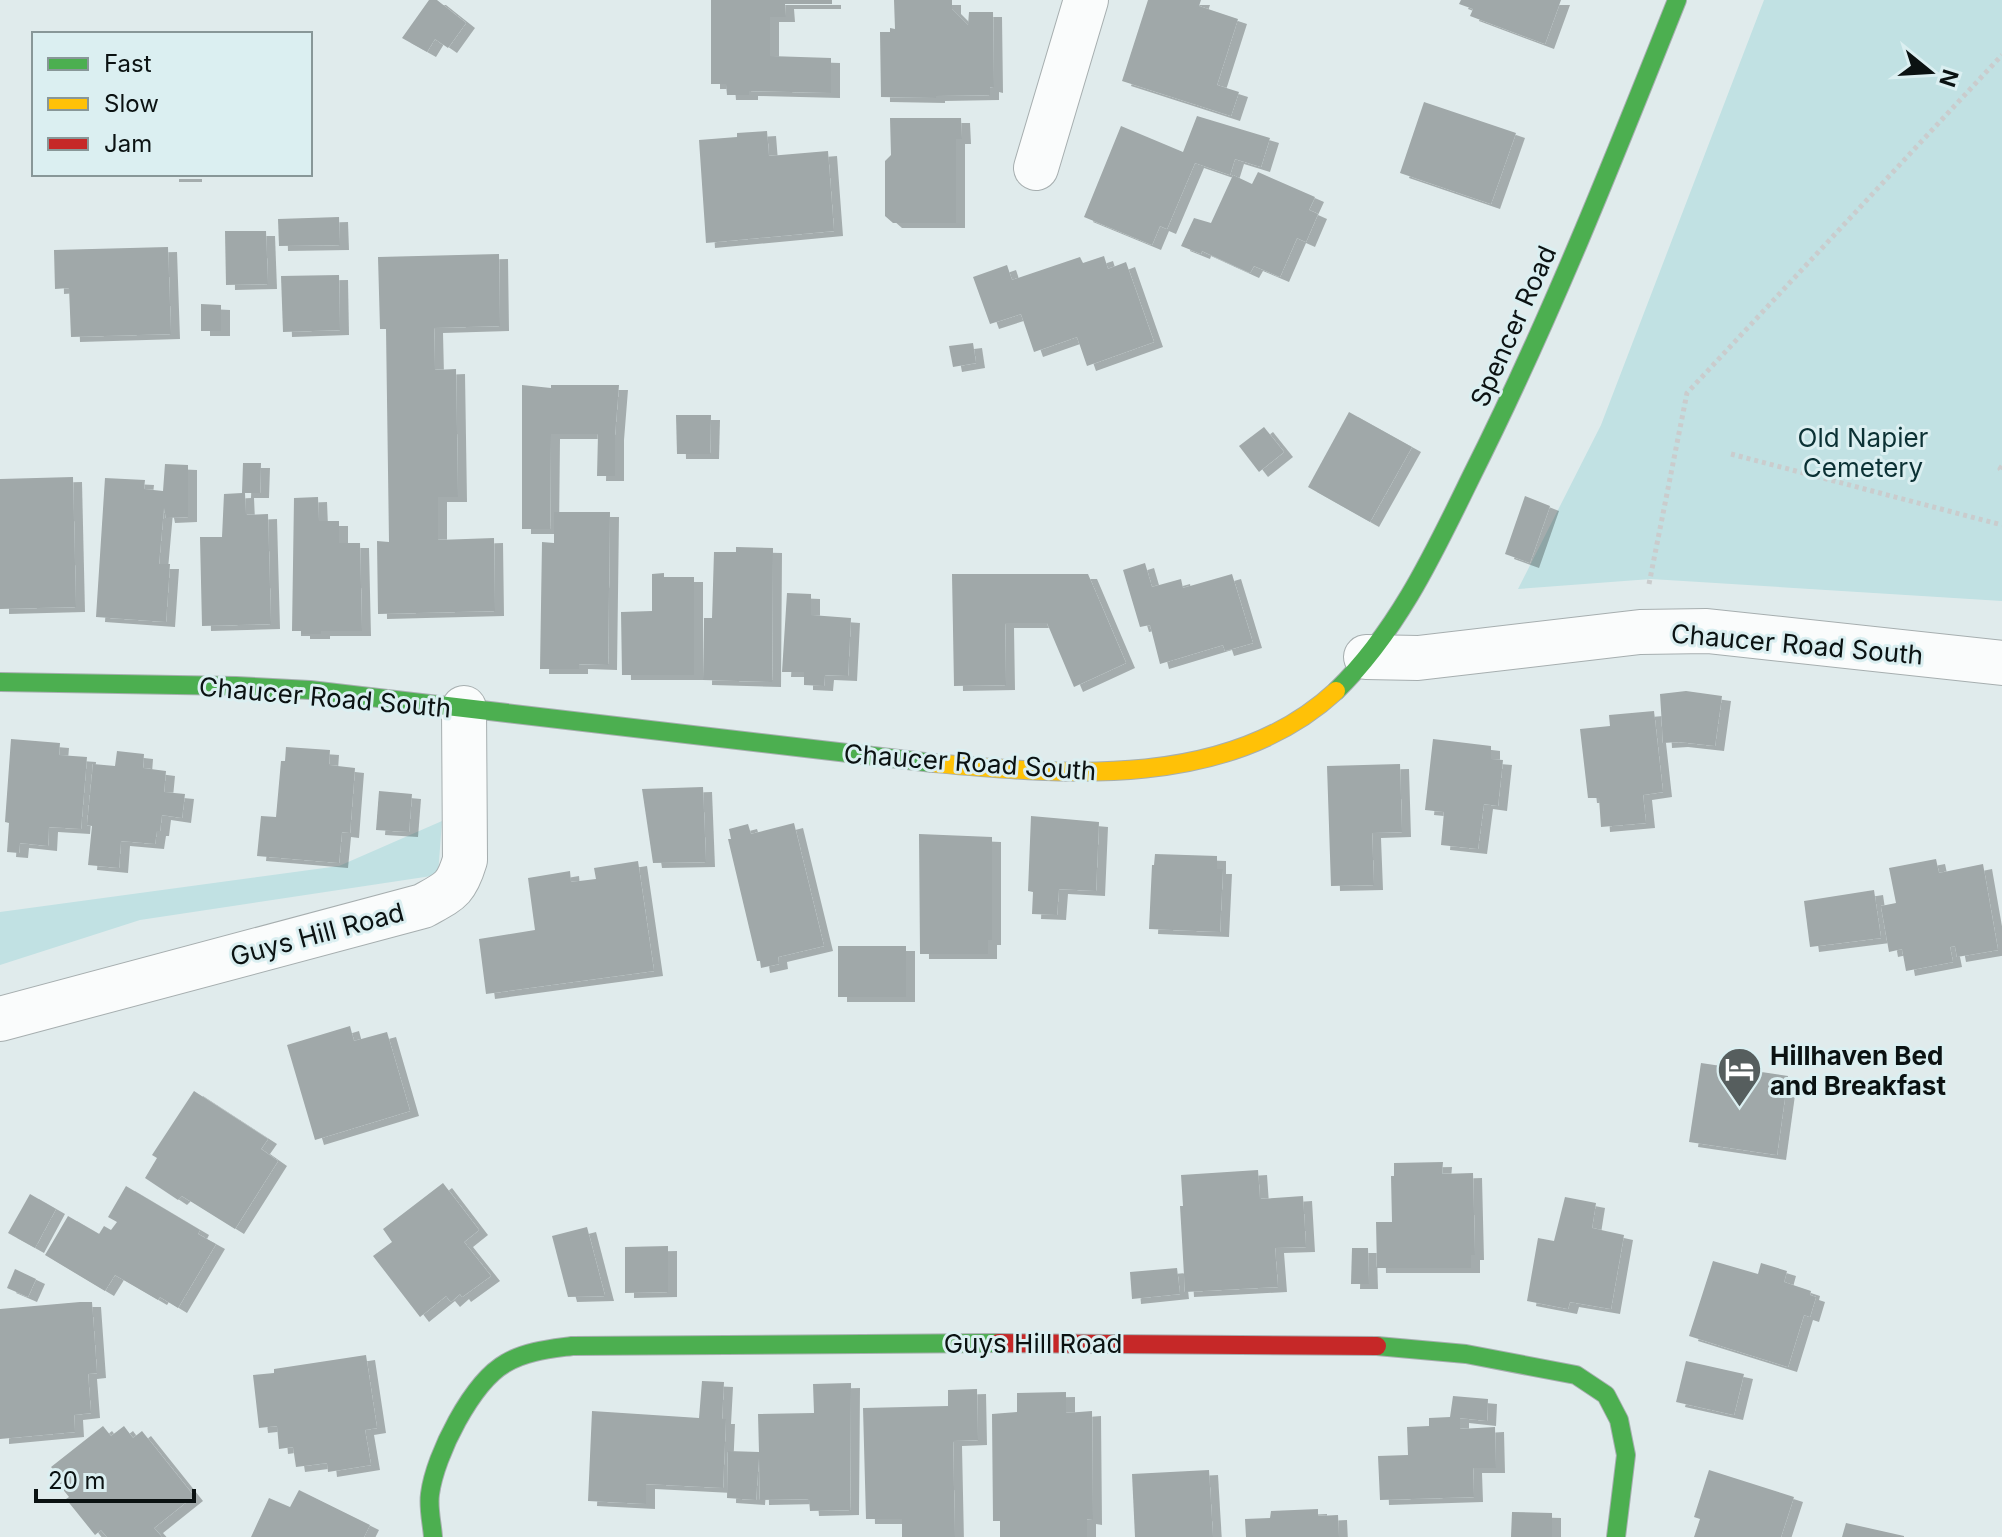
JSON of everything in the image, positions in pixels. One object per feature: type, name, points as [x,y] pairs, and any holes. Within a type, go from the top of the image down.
[{"type":"street","points":[[1036,168],[1086,0]]},
{"type":"street","name":"Spencer Road","points":[[1366,657],[1437,547],[1501,418],[1565,274],[1677,0]]},
{"type":"street","name":"Chaucer Road South","points":[[0,682],[310,690],[894,760],[980,768],[1111,771],[1176,765],[1239,747],[1293,724],[1334,693],[1366,657],[1418,658],[1640,632],[1707,631],[2002,663]]},
{"type":"street","name":"Guys Hill Road","points":[[0,1019],[423,906],[445,894],[458,883],[465,860],[464,708]]},
{"type":"street","name":"Guys Hill Road","points":[[433,1537],[430,1490],[461,1417],[480,1387],[500,1366],[529,1352],[572,1346],[1100,1342],[1377,1346],[1466,1354],[1576,1375],[1606,1395],[1619,1420],[1626,1455],[1616,1537]]},
{"type":"path","points":[[1640,632],[1687,393],[2002,55]]},
{"type":"path","points":[[1731,454],[2002,525]]},
{"type":"green space","name":"Old Napier Cemetery","points":[[1764,0],[2002,0],[2002,601],[1651,579],[1518,589],[1601,425]]},
{"type":"green space","points":[[442,821],[438,875],[140,920],[0,965],[0,912],[339,866]]},
{"type":"building","points":[[429,0],[437,0],[466,23],[448,48],[435,39],[427,52],[402,38]]},
{"type":"building","points":[[711,0],[832,0],[832,4],[785,4],[786,17],[770,17],[770,56],[831,58],[831,93],[749,91],[749,95],[727,95],[726,84],[711,84]]},
{"type":"building","points":[[894,0],[952,0],[952,9],[968,25],[969,12],[993,12],[994,88],[990,87],[990,95],[881,97],[880,32],[895,29]]},
{"type":"building","points":[[1148,0],[1201,0],[1199,6],[1238,19],[1217,85],[1239,92],[1231,116],[1122,81]]},
{"type":"building","points":[[1461,0],[1561,0],[1545,44],[1470,16],[1473,9],[1459,4]]},
{"type":"building","points":[[1424,102],[1516,133],[1491,204],[1400,173]]},
{"type":"building","points":[[1197,116],[1270,138],[1261,167],[1235,159],[1230,175],[1195,163],[1167,229],[1160,226],[1152,245],[1084,217],[1121,126],[1183,152]]},
{"type":"building","points":[[890,118],[961,118],[962,139],[956,139],[956,223],[893,223],[885,216],[885,161],[891,155]]},
{"type":"building","points":[[767,131],[769,156],[828,151],[834,231],[706,243],[699,140]]},
{"type":"building","points":[[1258,172],[1315,197],[1309,210],[1318,214],[1306,242],[1297,238],[1280,277],[1254,266],[1250,273],[1202,251],[1201,254],[1181,246],[1194,218],[1211,223],[1233,175],[1252,184]]},
{"type":"building","points":[[339,217],[340,245],[279,246],[278,219]]},
{"type":"building","points":[[225,231],[266,231],[268,284],[226,285]]},
{"type":"building","points":[[168,247],[171,334],[71,337],[69,288],[55,289],[54,250]]},
{"type":"building","points":[[499,254],[500,326],[434,328],[435,370],[456,369],[458,497],[438,497],[438,540],[494,538],[495,611],[378,614],[377,541],[389,542],[386,329],[380,329],[378,257]]},
{"type":"building","points":[[1104,256],[1108,269],[1126,262],[1154,342],[1087,366],[1077,337],[1034,352],[1021,314],[990,324],[973,277],[1007,265],[1012,280],[1080,257],[1083,263]]},
{"type":"building","points":[[339,275],[340,330],[283,332],[281,276]]},
{"type":"building","points":[[201,304],[221,305],[221,331],[201,331]]},
{"type":"building","points":[[973,343],[976,363],[953,367],[949,346]]},
{"type":"building","points":[[522,385],[551,388],[551,385],[619,385],[615,476],[597,476],[598,434],[551,434],[550,529],[522,529]]},
{"type":"building","points":[[1349,412],[1412,447],[1370,522],[1308,487]]},
{"type":"building","points":[[676,415],[711,415],[710,454],[677,454]]},
{"type":"building","points":[[1264,427],[1284,452],[1259,472],[1239,446]]},
{"type":"building","points":[[243,463],[261,463],[260,493],[245,493],[246,515],[268,514],[271,624],[202,626],[200,537],[222,537],[224,494],[242,493]]},
{"type":"building","points":[[165,464],[188,465],[188,517],[166,518],[164,508],[159,564],[170,564],[166,622],[96,617],[105,478],[145,480],[144,489],[163,491]]},
{"type":"building","points":[[73,477],[76,607],[0,609],[0,479]]},
{"type":"building","points":[[1525,496],[1550,506],[1530,563],[1505,554]]},
{"type":"building","points":[[318,497],[319,521],[339,521],[339,543],[360,543],[362,631],[301,634],[301,631],[292,631],[294,498]]},
{"type":"building","points":[[554,512],[610,512],[608,665],[579,664],[579,669],[540,669],[542,542],[554,543]]},
{"type":"building","points":[[736,547],[773,548],[772,682],[703,680],[704,618],[712,618],[714,552],[736,552]]},
{"type":"building","points":[[1145,563],[1152,587],[1181,579],[1183,588],[1232,574],[1253,643],[1225,651],[1223,645],[1160,664],[1150,625],[1140,627],[1123,570]]},
{"type":"building","points":[[664,573],[664,577],[694,577],[694,675],[622,675],[621,612],[652,611],[652,574]]},
{"type":"building","points":[[952,574],[1088,574],[1126,663],[1074,687],[1047,623],[1005,623],[1006,685],[954,686]]},
{"type":"building","points":[[787,593],[811,594],[811,615],[851,618],[848,676],[825,675],[824,686],[804,685],[804,672],[782,672]]},
{"type":"building","points":[[1686,691],[1722,696],[1715,746],[1663,743],[1660,694]]},
{"type":"building","points":[[1654,711],[1663,792],[1643,795],[1646,823],[1601,827],[1599,798],[1588,798],[1580,729],[1610,726],[1609,715]]},
{"type":"building","points":[[11,739],[60,743],[59,755],[87,757],[81,829],[49,827],[48,846],[20,843],[19,853],[7,852],[9,823],[5,822]]},
{"type":"building","points":[[1433,739],[1491,746],[1491,759],[1503,760],[1498,806],[1484,804],[1478,849],[1441,845],[1444,812],[1425,810]]},
{"type":"building","points":[[286,747],[330,750],[329,765],[355,768],[350,833],[342,832],[339,863],[257,856],[261,816],[276,817],[281,761],[285,761]]},
{"type":"building","points":[[117,751],[144,754],[143,768],[166,771],[164,792],[185,794],[182,818],[162,815],[155,844],[121,841],[119,868],[88,865],[92,826],[87,825],[93,764],[115,766]]},
{"type":"building","points":[[1400,764],[1402,832],[1372,833],[1374,885],[1331,886],[1327,766]]},
{"type":"building","points":[[703,787],[706,862],[653,863],[642,789]]},
{"type":"building","points":[[379,791],[412,794],[409,832],[376,830]]},
{"type":"building","points":[[1031,816],[1099,822],[1096,891],[1059,889],[1057,915],[1032,914],[1033,892],[1028,891]]},
{"type":"building","points":[[794,823],[824,946],[778,957],[779,964],[761,968],[728,839],[731,839],[729,829],[748,824],[751,834]]},
{"type":"building","points":[[919,834],[992,837],[992,940],[988,940],[988,954],[920,954]]},
{"type":"building","points":[[1155,854],[1217,856],[1217,869],[1223,869],[1220,932],[1149,929]]},
{"type":"building","points":[[1936,859],[1939,873],[1983,864],[1998,950],[1957,957],[1955,946],[1950,947],[1953,962],[1906,971],[1902,949],[1889,952],[1881,906],[1896,903],[1889,868]]},
{"type":"building","points":[[638,861],[654,971],[486,994],[479,939],[535,930],[528,878],[570,871],[571,882],[596,879],[594,868]]},
{"type":"building","points":[[1874,890],[1881,938],[1810,947],[1804,901]]},
{"type":"building","points":[[838,946],[906,946],[906,997],[838,997]]},
{"type":"building","points":[[350,1026],[354,1041],[387,1032],[410,1111],[315,1140],[287,1045]]},
{"type":"building","name":"Hillhaven Bed and Breakfast","points":[[1701,1063],[1788,1076],[1777,1155],[1689,1142]]},
{"type":"building","points":[[194,1091],[268,1139],[261,1149],[278,1161],[235,1229],[182,1196],[178,1200],[145,1178],[157,1158],[152,1155]]},
{"type":"building","points":[[1443,1162],[1442,1174],[1473,1173],[1475,1255],[1471,1255],[1471,1268],[1377,1268],[1376,1222],[1392,1222],[1391,1176],[1394,1176],[1394,1163]]},
{"type":"building","points":[[1258,1170],[1260,1199],[1303,1196],[1306,1247],[1275,1248],[1278,1287],[1185,1292],[1181,1175]]},
{"type":"building","points":[[443,1183],[479,1230],[464,1242],[491,1276],[451,1302],[446,1296],[420,1317],[373,1256],[392,1242],[383,1229]]},
{"type":"building","points":[[126,1186],[200,1230],[198,1234],[216,1244],[178,1308],[115,1275],[105,1291],[45,1255],[68,1216],[99,1234],[104,1226],[111,1230],[117,1222],[108,1217]]},
{"type":"building","points":[[30,1194],[56,1209],[35,1248],[8,1233]]},
{"type":"building","points":[[1565,1197],[1596,1203],[1592,1228],[1624,1235],[1611,1309],[1570,1302],[1568,1309],[1527,1301],[1538,1238],[1554,1241]]},
{"type":"building","points":[[587,1227],[605,1296],[568,1297],[552,1236]]},
{"type":"building","points":[[668,1246],[668,1292],[625,1293],[625,1247]]},
{"type":"building","points":[[1352,1248],[1368,1248],[1369,1284],[1351,1284]]},
{"type":"building","points":[[1713,1261],[1758,1274],[1761,1263],[1787,1271],[1784,1282],[1811,1291],[1810,1295],[1816,1297],[1810,1317],[1804,1315],[1788,1367],[1689,1336]]},
{"type":"building","points":[[1177,1268],[1180,1294],[1132,1299],[1130,1272]]},
{"type":"building","points":[[15,1269],[36,1279],[28,1297],[7,1288]]},
{"type":"building","points":[[92,1302],[97,1373],[88,1374],[91,1413],[74,1415],[75,1432],[0,1439],[0,1309]]},
{"type":"building","points":[[366,1355],[377,1428],[365,1430],[371,1465],[328,1472],[327,1463],[296,1467],[293,1447],[279,1449],[277,1426],[259,1428],[253,1375]]},
{"type":"building","points":[[1686,1361],[1744,1374],[1734,1415],[1676,1402]]},
{"type":"building","points":[[702,1381],[724,1382],[723,1488],[646,1484],[646,1504],[588,1501],[592,1411],[699,1418]]},
{"type":"building","points":[[851,1383],[850,1510],[810,1511],[809,1499],[760,1500],[759,1458],[756,1500],[727,1498],[728,1451],[759,1452],[758,1414],[814,1413],[813,1384]]},
{"type":"building","points":[[977,1389],[978,1440],[953,1441],[955,1537],[902,1537],[902,1519],[866,1519],[863,1408],[948,1406],[948,1390]]},
{"type":"building","points":[[1066,1392],[1066,1413],[1092,1411],[1093,1520],[1087,1519],[1087,1537],[1000,1537],[1000,1521],[993,1521],[992,1414],[1017,1412],[1017,1393]]},
{"type":"building","points":[[1453,1396],[1488,1399],[1487,1421],[1460,1418],[1460,1429],[1495,1427],[1496,1468],[1473,1468],[1474,1497],[1380,1500],[1378,1456],[1408,1455],[1407,1427],[1429,1426],[1429,1418],[1450,1417]]},
{"type":"building","points":[[103,1426],[111,1436],[124,1426],[133,1438],[142,1431],[194,1496],[154,1528],[162,1537],[107,1537],[101,1530],[95,1535],[53,1477],[57,1474],[51,1467]]},
{"type":"building","points":[[1209,1470],[1213,1537],[1135,1537],[1132,1474]]},
{"type":"building","points":[[1709,1470],[1794,1497],[1781,1537],[1694,1537],[1700,1519],[1694,1517]]},
{"type":"building","points":[[299,1490],[370,1525],[364,1537],[251,1537],[269,1498],[290,1507]]},
{"type":"building","points":[[1318,1509],[1318,1516],[1338,1515],[1339,1537],[1246,1537],[1245,1519],[1270,1518],[1271,1511]]},
{"type":"building","points":[[1512,1512],[1552,1513],[1552,1537],[1511,1537]]},
{"type":"building","points":[[1846,1523],[1904,1536],[1904,1537],[1842,1537]]},
{"type":"traffic: fast","points":[[1336,691],[1358,668],[1396,617],[1428,563],[1500,419],[1554,300],[1677,0]]},
{"type":"traffic: fast","points":[[0,682],[310,690],[933,763]]},
{"type":"traffic: fast","points":[[433,1537],[430,1494],[447,1440],[480,1386],[493,1372],[522,1356],[572,1346],[998,1343]]},
{"type":"traffic: fast","points":[[1377,1346],[1466,1354],[1576,1375],[1606,1395],[1619,1420],[1626,1455],[1616,1537]]},
{"type":"traffic: slow","points":[[933,763],[1091,772],[1145,769],[1197,760],[1247,746],[1293,723],[1336,691]]},
{"type":"traffic: jam","points":[[998,1343],[1377,1346]]},
{"type":"place","name":"Hillhaven Bed and Breakfast","points":[[1739,1109]]}]
